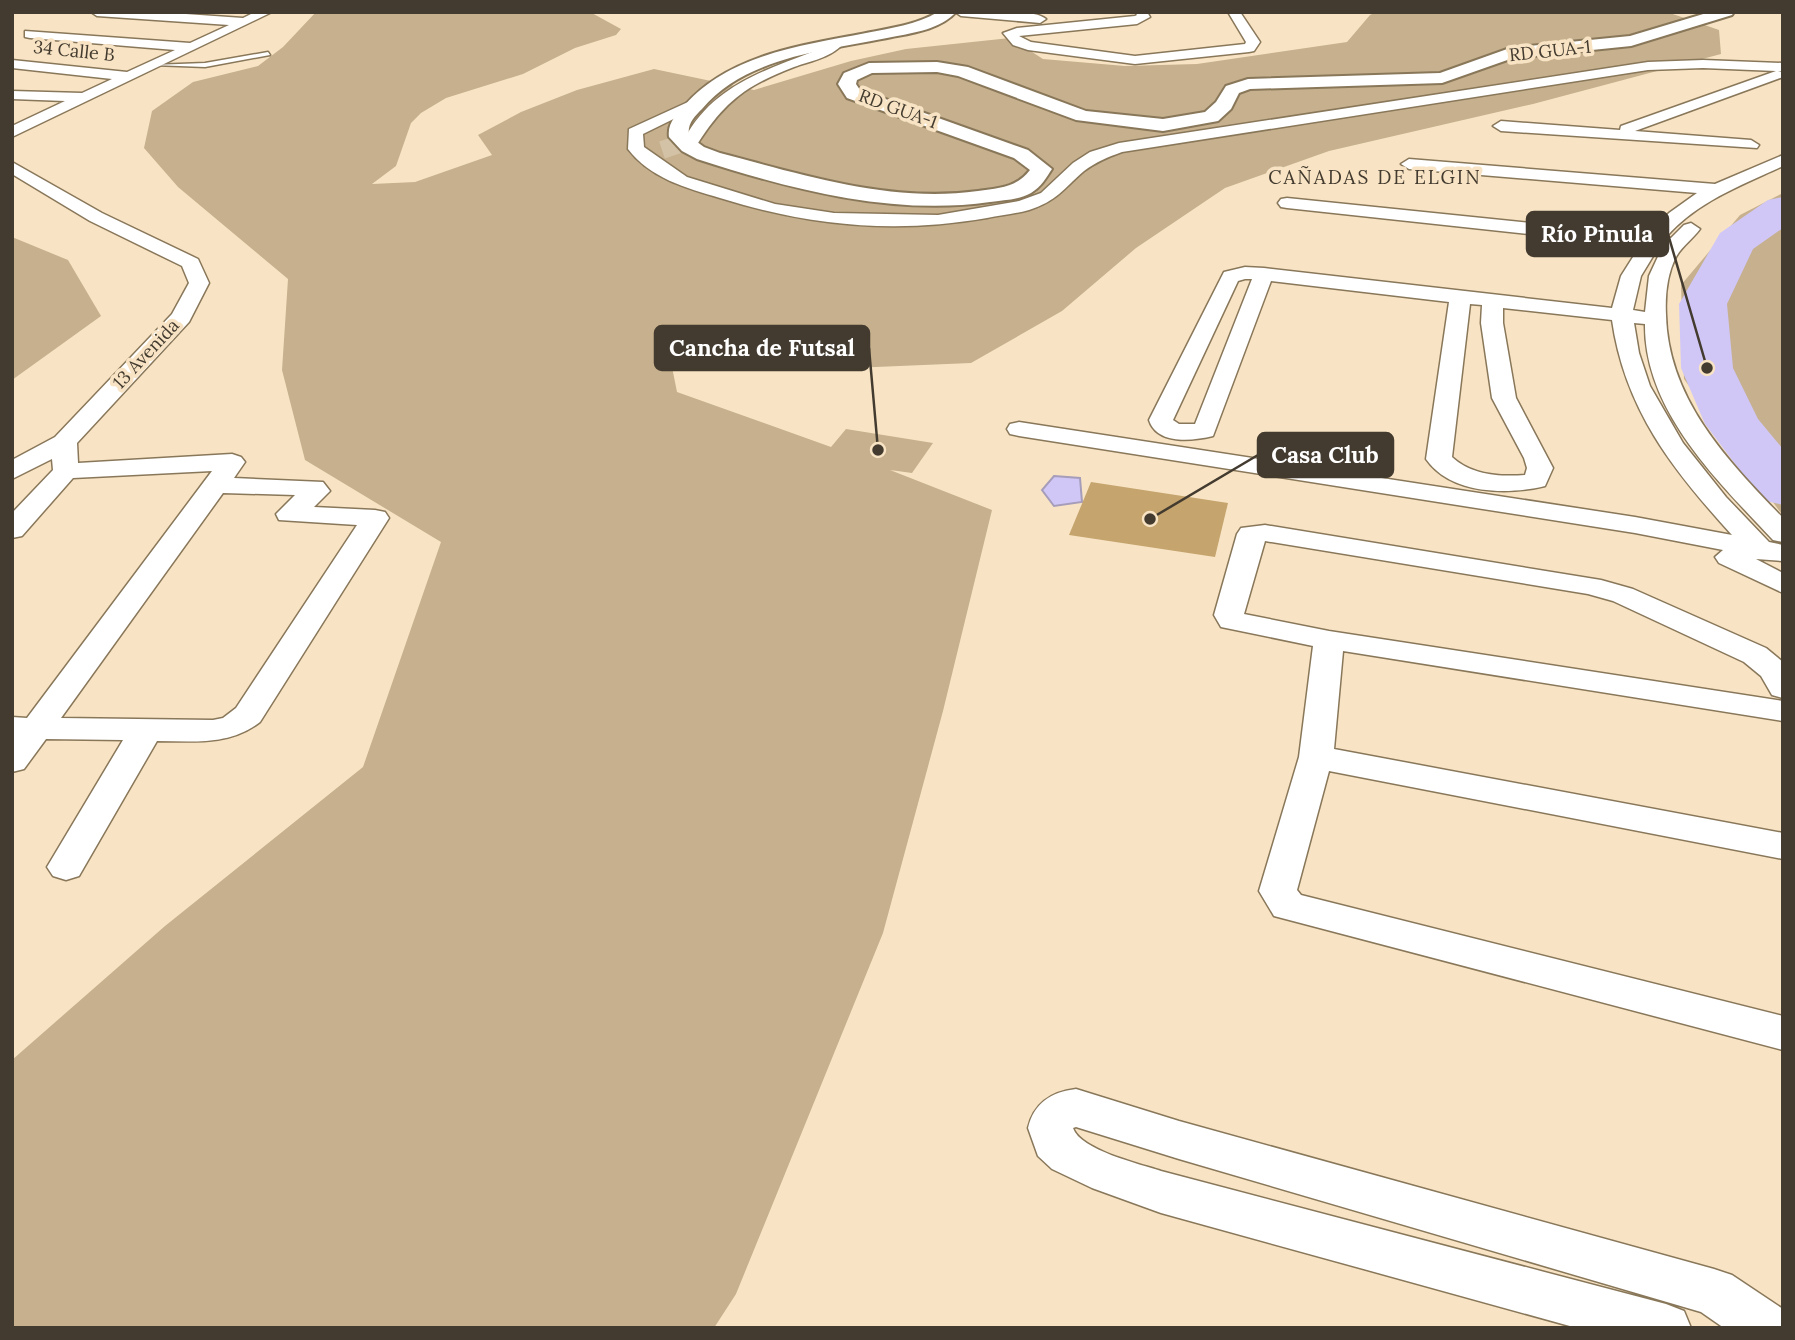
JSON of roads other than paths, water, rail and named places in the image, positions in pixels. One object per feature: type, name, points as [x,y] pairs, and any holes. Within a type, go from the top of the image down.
[{"type":"main road","points":[[685,138],[680,124],[699,101],[727,80],[766,61],[921,26],[949,12]]},
{"type":"main road","name":"RD GUA-1","points":[[685,138],[681,142],[697,152],[775,174],[861,193],[939,200],[986,196],[1023,189],[1035,180],[1042,169],[1021,154],[853,94],[847,84],[850,77],[869,68],[886,66],[962,71],[1083,116],[1163,125],[1211,117],[1224,105],[1232,90],[1248,84],[1441,78],[1510,53],[1632,41],[1727,12]]},
{"type":"street","points":[[97,12],[248,23]]},
{"type":"street","points":[[12,132],[248,23],[266,12]]},
{"type":"street","points":[[961,12],[1060,16]]},
{"type":"street","points":[[1010,33],[1137,20],[1144,17],[1141,12]]},
{"type":"street","points":[[1010,33],[1018,42],[1028,46],[1120,59],[1163,58],[1244,50],[1253,46],[1254,42],[1234,12]]},
{"type":"street","points":[[1010,33],[1060,16]]},
{"type":"street","points":[[30,34],[196,47]]},
{"type":"street","points":[[636,143],[685,138],[696,130],[720,102],[754,81],[788,65],[827,52],[836,44]]},
{"type":"street","name":"34 Calle B","points":[[12,64],[131,77]]},
{"type":"street","points":[[699,101],[635,132],[636,149],[654,165],[681,181],[773,209],[834,219],[938,220],[1023,206],[1047,197],[1079,167],[1096,156],[1119,148],[1648,66],[1703,64],[1780,71]]},
{"type":"street","points":[[1612,134],[1706,102],[1780,71]]},
{"type":"street","points":[[12,81],[111,86]]},
{"type":"street","points":[[12,95],[86,97]]},
{"type":"street","points":[[1706,102],[1720,108],[1693,127],[1702,134],[1783,150]]},
{"type":"street","points":[[1502,127],[1751,145]]},
{"type":"street","points":[[662,150],[661,158],[682,170],[724,185],[868,220]]},
{"type":"street","points":[[1783,160],[1720,190],[1676,216],[1652,241],[1632,274],[1623,322],[1633,373],[1643,398],[1663,432],[1688,468],[1771,551],[1783,573]]},
{"type":"street","points":[[1409,164],[1746,193]]},
{"type":"street","name":"13 Avenida","points":[[12,167],[96,217],[191,263],[198,283],[181,317],[64,442],[12,471]]},
{"type":"street","points":[[1783,175],[1699,221],[1668,253],[1657,278],[1653,325],[1665,376],[1675,399],[1696,433],[1721,467],[1783,534]]},
{"type":"street","points":[[1287,203],[1676,244]]},
{"type":"street","points":[[1262,279],[1204,431],[1186,433],[1163,426],[1161,419],[1228,281],[1262,279],[1653,325]]},
{"type":"street","points":[[1460,303],[1439,459],[1445,467],[1457,474],[1503,484],[1525,484],[1536,480],[1540,468],[1537,457],[1504,398],[1493,307]]},
{"type":"street","points":[[1019,429],[1663,530],[1771,551]]},
{"type":"street","points":[[64,442],[66,471]]},
{"type":"street","points":[[12,530],[66,471],[232,462],[24,728],[12,761]]},
{"type":"street","points":[[24,728],[214,731],[235,725],[248,715],[375,518],[289,514],[317,491],[314,488],[215,485]]},
{"type":"street","points":[[1663,530],[1726,556],[1783,584]]},
{"type":"street","points":[[1783,688],[1767,662],[1755,654],[1610,591],[1279,535],[1251,534],[1229,618],[1232,621],[1329,640],[1783,711]]},
{"type":"street","points":[[1329,640],[1316,757],[1278,891],[1288,906],[1783,1033]]},
{"type":"street","points":[[66,867],[146,730]]},
{"type":"street","points":[[1316,757],[1783,846]]},
{"type":"street","points":[[1666,1328],[1161,1192],[1102,1171],[1060,1150],[1051,1133],[1051,1122],[1055,1113],[1065,1108],[1076,1108],[1192,1144],[1714,1292],[1764,1328]]},
{"type":"lane","points":[[156,65],[205,65],[268,54]]},
{"type":"waterway","points":[[1783,209],[1735,242],[1703,304],[1707,368],[1733,424],[1783,487]]},
{"type":"tunnel","points":[[662,150],[692,140]]},
{"type":"place","name":"Río Pinula","points":[[1707,368]]},
{"type":"place","name":"Cancha de Futsal","points":[[878,450]]},
{"type":"place","name":"Casa Club","points":[[1150,519]]},
{"type":"district","name":"CAÑADAS DE ELGIN","points":[[1375,177]]}]
